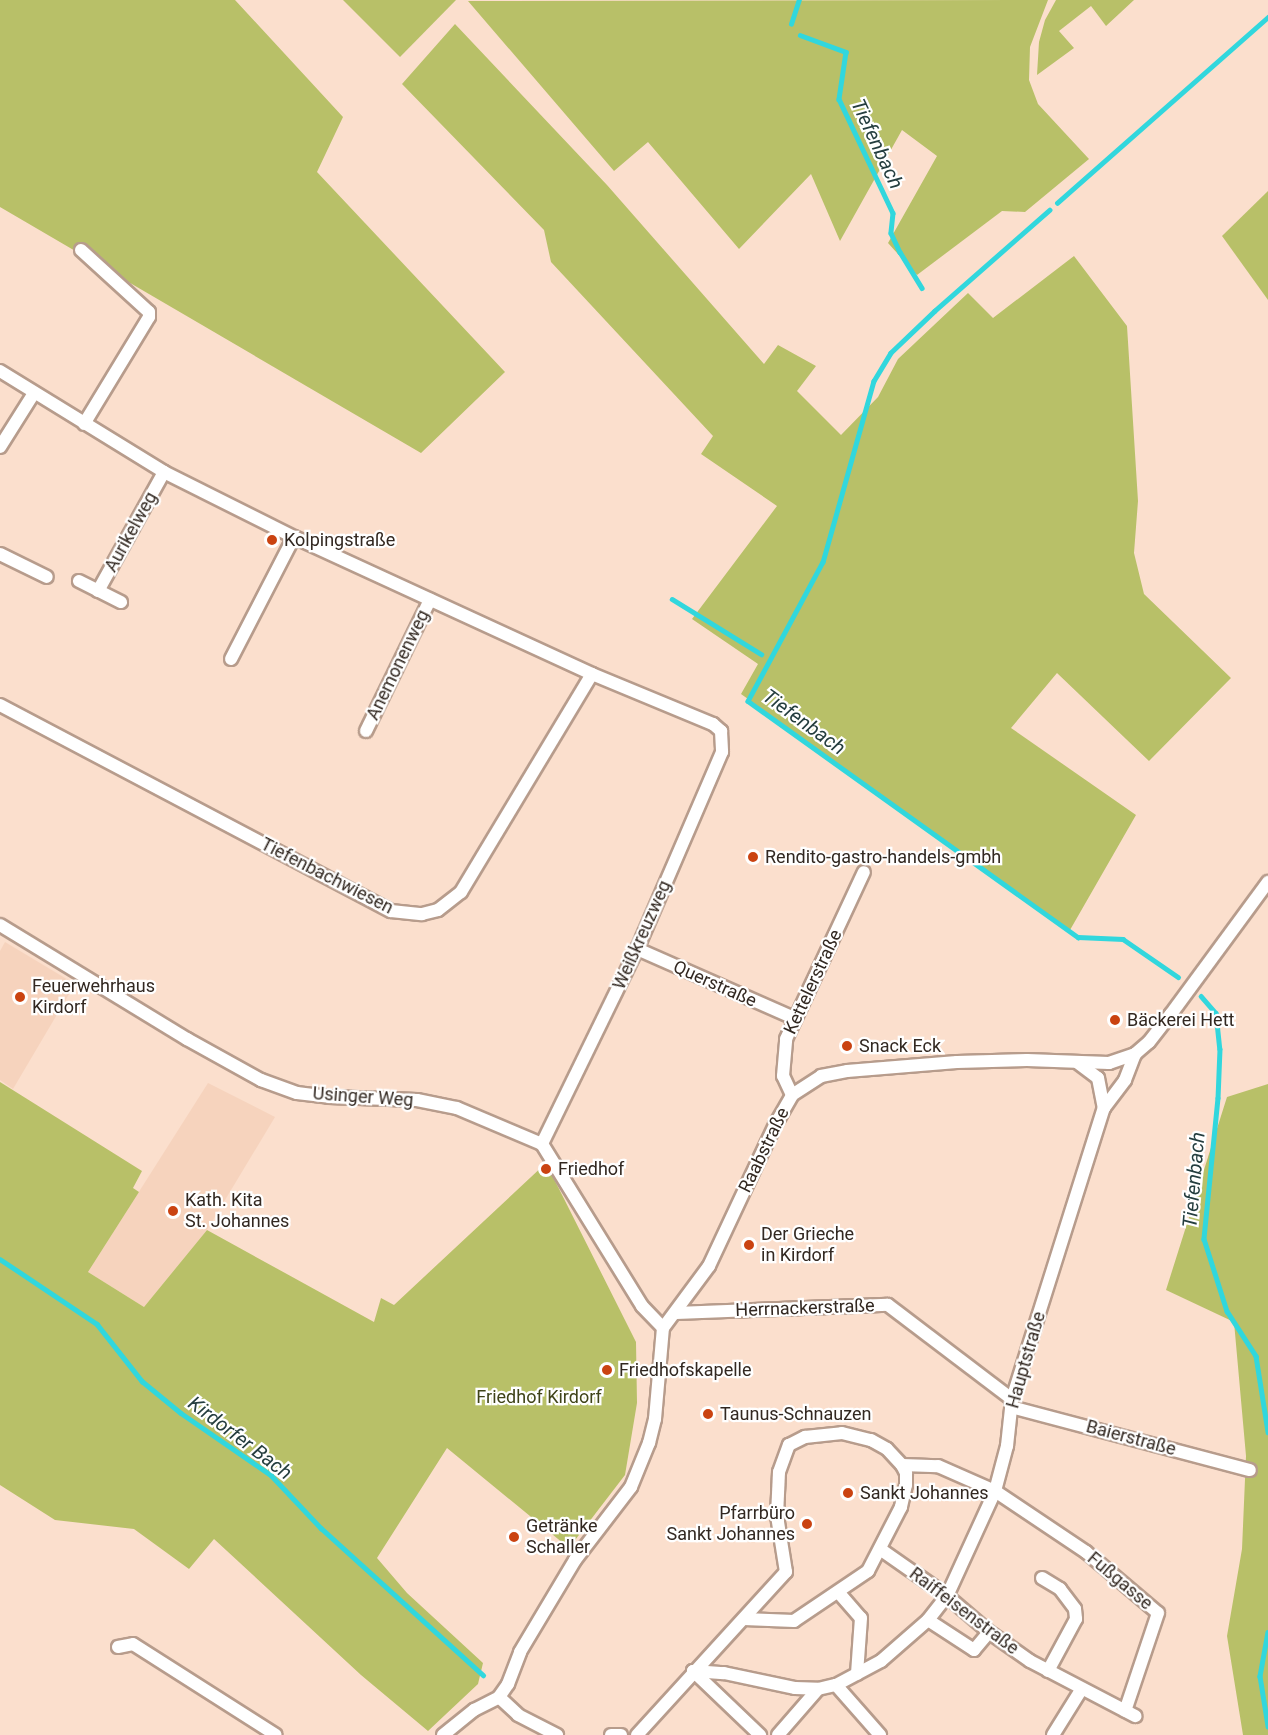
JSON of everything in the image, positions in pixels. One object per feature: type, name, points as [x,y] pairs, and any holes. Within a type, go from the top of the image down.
[{"type":"street","points":[[81,250],[149,312],[149,317],[84,424]]},
{"type":"street","points":[[0,371],[164,472],[294,537],[592,674]]},
{"type":"street","points":[[0,447],[34,393]]},
{"type":"street","name":"Aurikelweg","points":[[98,591],[164,472]]},
{"type":"street","points":[[231,660],[294,537]]},
{"type":"street","points":[[0,554],[47,577]]},
{"type":"street","name":"Aurikelweg","points":[[79,581],[121,602]]},
{"type":"street","name":"Anemonenweg","points":[[366,731],[430,600]]},
{"type":"street","name":"Tiefenbachwiesen","points":[[0,705],[391,911],[422,914],[438,910],[461,892],[592,674]]},
{"type":"street","name":"Weißkreuzweg","points":[[542,1144],[637,950],[722,752],[723,735],[713,724],[592,674]]},
{"type":"street","name":"Kettelerstraße","points":[[792,1095],[783,1076],[786,1039],[864,872]]},
{"type":"street","points":[[1135,1054],[1149,1042],[1171,1014],[1268,882]]},
{"type":"street","name":"Usinger Weg","points":[[0,925],[187,1039],[261,1080],[297,1093],[329,1097],[417,1100],[457,1108],[542,1144]]},
{"type":"street","name":"Querstraße","points":[[637,950],[794,1018]]},
{"type":"street","name":"Raabstraße","points":[[663,1328],[709,1266],[775,1125],[792,1095],[821,1076],[847,1071],[957,1062],[1027,1060],[1109,1063],[1135,1054]]},
{"type":"street","name":"Hauptstraße","points":[[693,1671],[724,1673],[795,1688],[818,1689],[836,1685],[881,1661],[928,1620],[947,1596],[996,1491],[1007,1446],[1011,1403],[1104,1108],[1125,1080],[1135,1054]]},
{"type":"street","name":"Hauptstraße","points":[[1078,1063],[1098,1078],[1104,1108]]},
{"type":"street","points":[[443,1735],[474,1710],[499,1697],[508,1684],[520,1652],[569,1570],[631,1487],[655,1419],[663,1328],[642,1306],[542,1144]]},
{"type":"street","name":"Herrnackerstraße","points":[[676,1313],[888,1305],[1011,1403]]},
{"type":"street","name":"Baierstraße","points":[[1011,1403],[1250,1470]]},
{"type":"street","points":[[635,1735],[786,1572],[777,1516],[779,1472],[789,1444],[805,1437],[842,1432],[871,1440],[887,1449],[902,1465],[906,1485],[901,1507],[868,1571],[839,1593],[794,1621],[744,1619]]},
{"type":"street","points":[[902,1465],[938,1467],[996,1491]]},
{"type":"street","name":"Fußgasse","points":[[996,1491],[1078,1546],[1158,1613],[1130,1713]]},
{"type":"street","name":"Raiffeisenstraße","points":[[880,1550],[947,1596],[989,1632],[1048,1671],[1130,1713]]},
{"type":"street","points":[[1042,1578],[1060,1589],[1075,1609],[1076,1619],[1048,1671]]},
{"type":"street","points":[[839,1593],[861,1618],[856,1674]]},
{"type":"street","points":[[928,1620],[974,1650],[989,1632]]},
{"type":"street","points":[[118,1647],[133,1644],[276,1735]]},
{"type":"street","points":[[693,1671],[760,1735]]},
{"type":"street","points":[[836,1685],[880,1735]]},
{"type":"street","points":[[778,1735],[818,1689]]},
{"type":"street","points":[[1053,1735],[1081,1689]]},
{"type":"street","points":[[499,1697],[518,1715],[557,1735]]},
{"type":"street","points":[[611,1735],[621,1735]]},
{"type":"shaded area","points":[[5,942],[75,984],[13,1089],[0,1080],[0,951]]},
{"type":"shaded area","name":"Kath. Kita St. Johannes","points":[[208,1083],[275,1117],[207,1230],[144,1307],[88,1272]]},
{"type":"green space","points":[[0,0],[235,0],[343,117],[317,172],[505,372],[421,453],[0,207]]},
{"type":"green space","points":[[343,0],[456,0],[400,57]]},
{"type":"green space","points":[[1048,0],[1030,47],[1029,80],[1038,104],[1089,159],[1025,212],[1002,211],[917,275],[888,243],[937,156],[902,130],[840,241],[811,174],[739,249],[648,142],[614,171],[468,1]]},
{"type":"green space","points":[[1056,0],[1134,0],[1106,26],[1091,6],[1059,31],[1074,48],[1037,75],[1039,42],[1045,20]]},
{"type":"green space","points":[[455,24],[607,185],[764,364],[778,345],[816,366],[797,391],[841,435],[878,397],[898,359],[968,293],[993,318],[1074,256],[1127,326],[1138,501],[1134,553],[1144,594],[1231,678],[1149,761],[1057,673],[1011,728],[1136,815],[1070,930],[741,694],[758,664],[692,619],[777,506],[701,454],[713,436],[551,262],[544,230],[402,84]]},
{"type":"green space","points":[[1268,191],[1268,300],[1222,236]]},
{"type":"green space","name":"Friedhof Kirdorf","points":[[0,1082],[142,1171],[133,1188],[139,1192],[88,1272],[144,1307],[207,1230],[374,1322],[381,1298],[394,1305],[546,1163],[636,1342],[637,1403],[625,1475],[569,1548],[447,1448],[377,1558],[407,1593],[483,1663],[478,1684],[428,1731],[361,1675],[214,1539],[189,1569],[134,1529],[55,1520],[0,1485]]},
{"type":"green space","points":[[1268,1084],[1268,1735],[1243,1735],[1227,1636],[1242,1549],[1246,1456],[1234,1322],[1166,1290],[1227,1097]]},
{"type":"waterway","points":[[791,24],[799,0]]},
{"type":"waterway","points":[[1057,203],[1268,17]]},
{"type":"waterway","name":"Tiefenbach","points":[[800,35],[846,52],[839,99],[893,213],[891,233],[922,288]]},
{"type":"waterway","name":"Tiefenbach","points":[[1050,210],[935,311],[891,353],[874,381],[823,562],[748,701],[1078,937],[1123,939],[1178,977]]},
{"type":"waterway","points":[[672,599],[761,654]]},
{"type":"waterway","name":"Tiefenbach","points":[[1201,996],[1216,1013],[1220,1049],[1218,1098],[1204,1239],[1227,1311],[1256,1356],[1268,1432]]},
{"type":"waterway","name":"Kirdorfer Bach","points":[[0,1259],[97,1324],[142,1381],[181,1413],[271,1475],[321,1528],[483,1675]]},
{"type":"waterway","name":"Tiefenbach","points":[[1268,1632],[1260,1676],[1268,1726]]},
{"type":"place","name":"Kolpingstraße","points":[[272,540]]},
{"type":"place","name":"Rendito-gastro-handels-gmbh","points":[[753,857]]},
{"type":"place","name":"Feuerwehrhaus Kirdorf","points":[[20,997]]},
{"type":"place","name":"Bäckerei Hett","points":[[1115,1020]]},
{"type":"place","name":"Snack Eck","points":[[847,1046]]},
{"type":"place","name":"Friedhof","points":[[546,1169]]},
{"type":"place","name":"Kath. Kita St. Johannes","points":[[173,1211]]},
{"type":"place","name":"Der Grieche in Kirdorf","points":[[749,1245]]},
{"type":"place","name":"Friedhofskapelle","points":[[607,1370]]},
{"type":"place","name":"Taunus-Schnauzen","points":[[708,1414]]},
{"type":"place","name":"Sankt Johannes","points":[[848,1493]]},
{"type":"place","name":"Pfarrbüro Sankt Johannes","points":[[807,1524]]},
{"type":"place","name":"Getränke Schaller","points":[[514,1537]]}]
